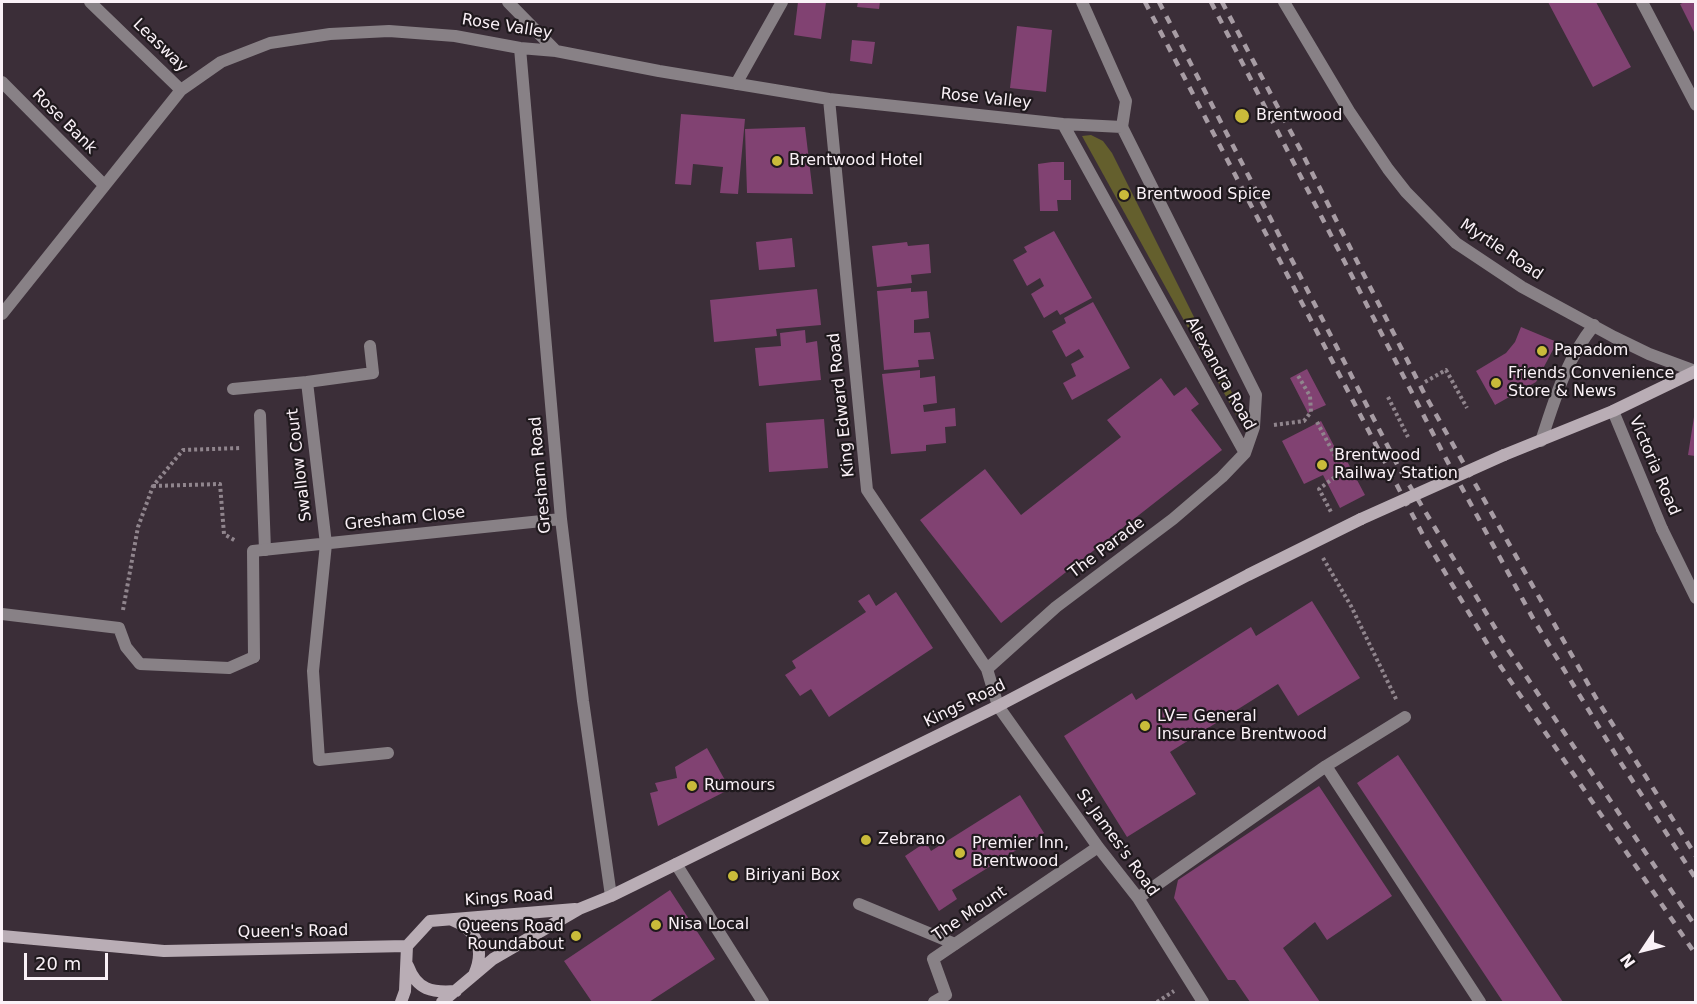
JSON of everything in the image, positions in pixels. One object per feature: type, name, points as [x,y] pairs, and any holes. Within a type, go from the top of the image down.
[{"type":"main road","name":"Kings Road","points":[[442,1002],[494,960],[579,909],[611,896],[998,706],[1361,519],[1504,455],[1613,411],[1695,371]]},
{"type":"main road","name":"Kings Road","points":[[407,946],[430,921],[579,909]]},
{"type":"main road","name":"Kings Road","points":[[442,919],[450,919],[462,924],[473,934],[479,948],[479,963],[472,979]]},
{"type":"main road","name":"Queen's Road","points":[[2,936],[164,951],[407,946]]},
{"type":"main road","points":[[402,1002],[405,991],[407,946]]},
{"type":"main road","points":[[406,962],[412,977],[427,990],[439,993],[457,991]]},
{"type":"street","name":"Leasway","points":[[90,2],[181,90]]},
{"type":"street","points":[[508,2],[556,51]]},
{"type":"street","points":[[736,84],[782,2]]},
{"type":"street","points":[[1082,2],[1126,101],[1122,127]]},
{"type":"street","name":"Myrtle Road","points":[[1284,2],[1349,111],[1394,177],[1426,214],[1456,243],[1522,287],[1649,354],[1695,371]]},
{"type":"street","points":[[1642,2],[1694,100]]},
{"type":"street","name":"Rose Valley","points":[[2,314],[181,90],[221,62],[270,44],[330,34],[400,32],[455,36],[520,48],[556,51],[829,99],[1063,124],[1122,127]]},
{"type":"street","name":"Gresham Road","points":[[520,48],[561,519],[583,701],[611,896]]},
{"type":"street","name":"Rose Bank","points":[[2,82],[104,185]]},
{"type":"street","name":"King Edward Road","points":[[829,99],[867,490],[987,669],[998,706]]},
{"type":"street","name":"Alexandra Road","points":[[1063,124],[1245,453]]},
{"type":"street","name":"Alexandra Road","points":[[1122,127],[1256,395],[1254,427],[1245,453]]},
{"type":"street","points":[[1541,441],[1561,380],[1577,346],[1594,325]]},
{"type":"street","points":[[233,389],[373,373],[370,346]]},
{"type":"street","name":"Swallow Court","points":[[307,382],[326,544],[313,671],[319,760],[388,753]]},
{"type":"street","name":"Victoria Road","points":[[1613,411],[1662,529],[1695,598]]},
{"type":"street","points":[[2,614],[119,628],[126,647],[140,664],[229,668],[254,657],[259,551],[260,415]]},
{"type":"street","name":"The Parade","points":[[987,669],[1056,607],[1173,519],[1222,477],[1245,453]]},
{"type":"street","name":"Gresham Close","points":[[259,551],[561,519]]},
{"type":"street","name":"St James's Road","points":[[998,706],[1098,847],[1138,898],[1203,1002]]},
{"type":"street","points":[[1138,898],[1326,766],[1405,717]]},
{"type":"street","points":[[1326,766],[1480,1002]]},
{"type":"street","name":"The Mount","points":[[934,1002],[946,995],[933,959],[1098,847]]},
{"type":"street","points":[[676,864],[762,1002]]},
{"type":"street","points":[[859,904],[955,944]]},
{"type":"path","points":[[1425,382],[1446,370],[1467,408]]},
{"type":"path","points":[[1254,427],[1304,422],[1311,412],[1310,396],[1297,374]]},
{"type":"path","points":[[1388,397],[1408,437]]},
{"type":"path","points":[[1317,422],[1343,471],[1319,489]]},
{"type":"path","points":[[119,628],[138,527],[153,486],[183,450],[261,447]]},
{"type":"path","points":[[153,486],[220,484],[224,534],[259,551]]},
{"type":"path","points":[[1315,543],[1351,606],[1405,717]]},
{"type":"shaded area","points":[[1091,135],[1103,141],[1112,153],[1242,413],[1239,420],[1082,136]]},
{"type":"building","points":[[798,2],[826,2],[821,39],[794,35]]},
{"type":"building","points":[[858,2],[880,2],[879,9],[857,7]]},
{"type":"building","points":[[1548,2],[1596,2],[1631,67],[1593,87]]},
{"type":"building","points":[[1695,2],[1695,34],[1680,4]]},
{"type":"building","points":[[1017,26],[1052,30],[1046,92],[1010,88]]},
{"type":"building","points":[[852,40],[875,42],[872,64],[850,61]]},
{"type":"building","points":[[681,114],[745,119],[738,194],[720,193],[723,167],[693,164],[691,185],[675,184]]},
{"type":"building","name":"Brentwood Hotel","points":[[805,127],[813,194],[747,193],[745,129]]},
{"type":"building","points":[[1064,162],[1064,180],[1071,180],[1071,200],[1057,200],[1058,211],[1040,211],[1038,164]]},
{"type":"building","points":[[1054,231],[1092,298],[1060,315],[1057,310],[1044,318],[1031,294],[1044,286],[1040,278],[1027,286],[1013,260],[1027,252],[1024,247]]},
{"type":"building","points":[[792,238],[795,267],[759,270],[756,242]]},
{"type":"building","points":[[907,242],[908,246],[929,244],[931,273],[911,275],[912,283],[877,287],[872,246]]},
{"type":"building","points":[[911,288],[911,292],[927,291],[929,318],[914,320],[914,333],[930,332],[934,359],[918,360],[919,367],[884,370],[877,291]]},
{"type":"building","points":[[817,289],[821,325],[776,329],[777,336],[714,342],[710,300]]},
{"type":"building","points":[[1093,302],[1130,368],[1072,400],[1063,383],[1076,376],[1071,364],[1084,357],[1079,349],[1066,357],[1052,331],[1066,323],[1064,318]]},
{"type":"building","points":[[1521,327],[1557,342],[1536,382],[1495,405],[1476,371],[1506,353],[1515,342]]},
{"type":"building","points":[[805,330],[806,343],[817,341],[821,380],[759,386],[755,348],[781,346],[780,333]]},
{"type":"building","name":"Brentwood Railway Station","points":[[1307,369],[1326,405],[1308,413],[1290,378]]},
{"type":"building","points":[[920,370],[920,378],[935,376],[937,403],[923,405],[924,412],[955,408],[956,426],[945,427],[946,443],[926,445],[926,451],[891,454],[882,374]]},
{"type":"building","points":[[1161,378],[1174,396],[1186,387],[1199,404],[1191,410],[1222,450],[1001,623],[920,520],[985,469],[1021,515],[1121,437],[1107,420]]},
{"type":"building","points":[[1695,417],[1695,456],[1688,455]]},
{"type":"building","points":[[824,419],[828,468],[769,472],[766,423]]},
{"type":"building","name":"Brentwood Railway Station","points":[[1321,421],[1343,463],[1347,461],[1365,495],[1340,508],[1323,475],[1304,484],[1282,441]]},
{"type":"building","points":[[896,592],[933,648],[829,717],[811,689],[800,696],[785,675],[796,668],[792,661],[866,612],[858,601],[869,594],[876,606]]},
{"type":"building","name":"LV= General Insurance Brentwood","points":[[1312,601],[1360,678],[1298,716],[1278,684],[1170,752],[1196,794],[1127,837],[1064,736],[1132,693],[1136,700],[1251,627],[1256,636]]},
{"type":"building","name":"Rumours","points":[[707,748],[730,789],[658,826],[650,793],[658,791],[655,783],[677,778],[675,767]]},
{"type":"building","points":[[1398,755],[1563,1002],[1503,1002],[1357,783]]},
{"type":"building","points":[[1319,786],[1392,896],[1327,940],[1315,922],[1283,948],[1320,1002],[1250,1002],[1235,980],[1228,980],[1174,898],[1178,880]]},
{"type":"building","name":"Premier Inn, Brentwood","points":[[1020,795],[1044,833],[952,890],[957,899],[939,911],[905,856],[926,842],[931,851]]},
{"type":"building","name":"Nisa Local","points":[[670,890],[715,959],[649,1002],[592,1002],[564,961]]},
{"type":"railway","points":[[1145,2],[1424,537],[1501,667],[1696,955]]},
{"type":"railway","points":[[1159,2],[1399,468],[1509,651],[1696,927]]},
{"type":"railway","points":[[1211,2],[1444,455],[1535,622],[1619,760],[1696,879]]},
{"type":"railway","points":[[1222,2],[1301,151],[1425,395],[1596,698],[1696,856]]},
{"type":"place","name":"Brentwood","points":[[1242,116]]},
{"type":"place","name":"Brentwood Hotel","points":[[777,161]]},
{"type":"place","name":"Brentwood Spice","points":[[1124,195]]},
{"type":"place","name":"Papadom","points":[[1542,351]]},
{"type":"place","name":"Friends Convenience Store & News","points":[[1496,383]]},
{"type":"place","name":"Brentwood Railway Station","points":[[1322,465]]},
{"type":"place","name":"LV= General Insurance Brentwood","points":[[1145,726]]},
{"type":"place","name":"Rumours","points":[[692,786]]},
{"type":"place","name":"Zebrano","points":[[866,840]]},
{"type":"place","name":"Premier Inn, Brentwood","points":[[960,853]]},
{"type":"place","name":"Biriyani Box","points":[[733,876]]},
{"type":"place","name":"Nisa Local","points":[[656,925]]},
{"type":"place","name":"Queens Road Roundabout","points":[[576,936]]}]
